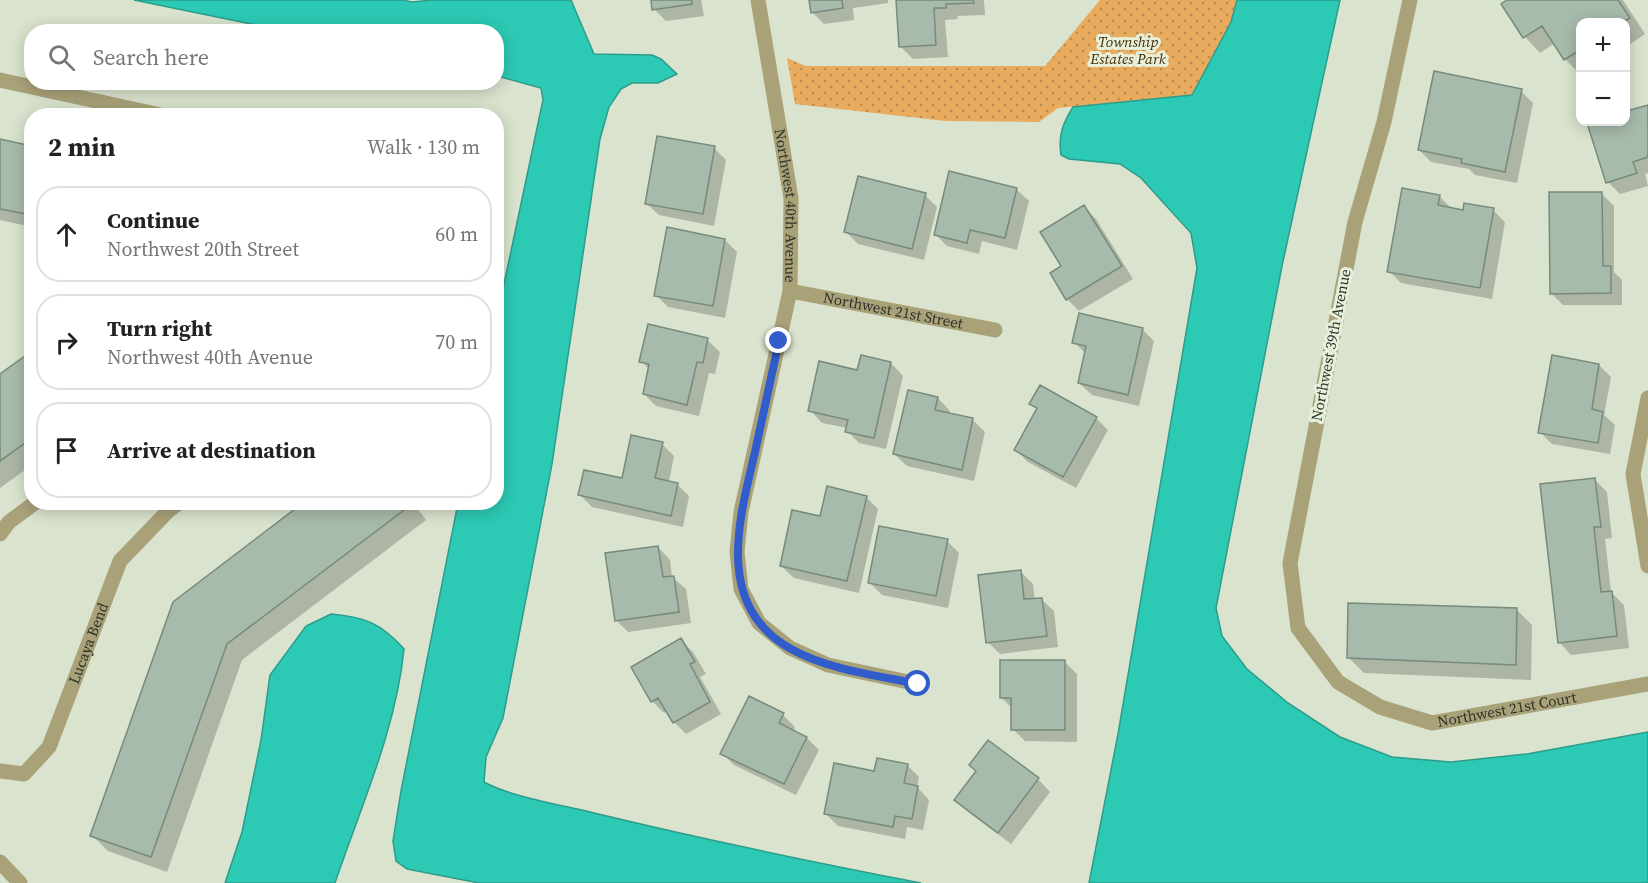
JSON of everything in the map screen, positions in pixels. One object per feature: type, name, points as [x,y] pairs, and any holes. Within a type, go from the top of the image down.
[{"type":"street","name":"Northwest 40th Avenue","points":[[758,0],[791,198],[790,291],[741,512],[737,552],[741,589],[759,623],[790,648],[828,665],[918,684]]},
{"type":"street","name":"Northwest 39th Avenue","points":[[1338,682],[1298,628],[1290,563],[1355,222],[1384,122],[1410,0]]},
{"type":"street","points":[[0,80],[24,85]]},
{"type":"street","points":[[46,90],[128,108]]},
{"type":"street","name":"Northwest 21st Street","points":[[790,291],[995,330]]},
{"type":"street","points":[[1648,398],[1633,474],[1648,566]]},
{"type":"street","points":[[0,534],[9,522],[25,510]]},
{"type":"street","name":"Lucaya Bend","points":[[0,771],[24,774],[49,747],[120,561],[169,510]]},
{"type":"street","name":"Northwest 21st Court","points":[[1338,682],[1380,707],[1432,723],[1648,684]]},
{"type":"street","points":[[0,862],[20,883]]},
{"type":"green space","name":"Township Estates Park","points":[[1100,0],[1237,0],[1231,22],[1192,95],[1058,108],[1039,122],[945,121],[795,104],[787,58],[806,66],[1045,66]]},
{"type":"water","points":[[134,0],[402,0],[412,2],[571,0],[594,54],[652,55],[661,59],[677,74],[658,83],[632,83],[621,89],[609,107],[600,139],[552,464],[503,718],[486,757],[484,782],[508,792],[552,804],[757,850],[921,883],[479,883],[407,869],[396,861],[393,841],[401,791],[457,510],[504,510],[504,284],[543,100],[541,88],[504,78],[504,24],[251,24]]},
{"type":"water","points":[[1237,0],[1340,0],[1282,266],[1216,608],[1222,636],[1247,669],[1288,703],[1340,737],[1392,757],[1451,762],[1527,754],[1648,732],[1648,883],[1089,883],[1118,734],[1197,268],[1191,233],[1141,178],[1120,164],[1069,159],[1061,155],[1061,135],[1073,107],[1192,95],[1231,22]]},
{"type":"water","points":[[331,614],[354,617],[372,623],[388,633],[404,649],[394,709],[386,738],[335,883],[225,883],[242,832],[261,740],[270,675],[306,626]]},
{"type":"building","points":[[651,0],[692,0],[692,4],[652,10]]},
{"type":"building","points":[[809,0],[842,0],[843,8],[811,13]]},
{"type":"building","points":[[896,0],[973,0],[974,3],[946,4],[946,8],[934,8],[936,45],[899,47]]},
{"type":"building","points":[[1507,0],[1618,0],[1630,18],[1576,18],[1576,52],[1564,60],[1542,26],[1523,38],[1501,4]]},
{"type":"building","points":[[1434,71],[1522,89],[1505,172],[1461,163],[1462,159],[1418,150]]},
{"type":"building","points":[[1648,105],[1648,157],[1633,162],[1637,173],[1606,183],[1588,126],[1630,126],[1630,110]]},
{"type":"building","points":[[657,136],[715,146],[703,214],[645,204]]},
{"type":"building","points":[[0,139],[24,144],[24,214],[0,209]]},
{"type":"building","points":[[949,171],[1017,188],[1005,238],[970,230],[967,243],[934,235]]},
{"type":"building","points":[[858,176],[926,193],[912,249],[844,232]]},
{"type":"building","points":[[1402,188],[1440,195],[1438,205],[1463,210],[1464,203],[1494,208],[1480,288],[1387,272]]},
{"type":"building","points":[[1549,192],[1602,192],[1603,266],[1611,266],[1611,293],[1550,294]]},
{"type":"building","points":[[1084,205],[1122,266],[1066,300],[1050,273],[1061,266],[1040,232]]},
{"type":"building","points":[[667,227],[725,239],[713,306],[654,296]]},
{"type":"building","points":[[1079,313],[1143,328],[1128,395],[1078,383],[1086,346],[1072,343]]},
{"type":"building","points":[[648,324],[708,338],[703,363],[697,362],[687,405],[643,394],[649,364],[639,362]]},
{"type":"building","points":[[861,355],[891,362],[874,438],[845,432],[848,420],[808,411],[819,361],[857,370]]},
{"type":"building","points":[[1552,355],[1599,364],[1592,409],[1603,412],[1598,443],[1538,433]]},
{"type":"building","points":[[24,357],[24,444],[0,461],[0,374]]},
{"type":"building","points":[[1040,385],[1097,417],[1063,477],[1014,450],[1037,408],[1029,404]]},
{"type":"building","points":[[908,390],[938,397],[935,410],[973,418],[962,470],[893,454]]},
{"type":"building","points":[[631,435],[663,442],[655,478],[678,483],[671,516],[578,495],[584,470],[622,478]]},
{"type":"building","points":[[1595,478],[1601,527],[1594,527],[1601,592],[1612,591],[1617,636],[1558,643],[1540,484]]},
{"type":"building","points":[[827,486],[867,496],[847,581],[780,566],[792,510],[820,516]]},
{"type":"building","points":[[294,510],[404,510],[227,644],[151,857],[90,836],[173,602]]},
{"type":"building","points":[[879,526],[948,539],[936,596],[868,583]]},
{"type":"building","points":[[658,546],[663,577],[674,576],[679,612],[615,621],[605,553]]},
{"type":"building","points":[[1021,570],[1024,599],[1042,598],[1047,636],[986,643],[978,575]]},
{"type":"building","points":[[1348,603],[1517,608],[1516,665],[1347,658]]},
{"type":"building","points":[[681,638],[695,662],[690,664],[710,702],[673,723],[658,698],[651,702],[631,667]]},
{"type":"building","points":[[1000,660],[1065,660],[1065,730],[1011,730],[1011,698],[1000,698]]},
{"type":"building","points":[[749,696],[784,713],[779,723],[807,737],[784,784],[720,754]]},
{"type":"building","points":[[988,740],[1039,778],[998,833],[954,800],[976,771],[969,765]]},
{"type":"building","points":[[877,758],[908,764],[904,783],[918,786],[912,819],[895,816],[893,827],[824,814],[834,763],[874,771]]},
{"type":"route","points":[[779,341],[741,512],[737,552],[741,589],[759,623],[790,648],[828,665],[918,684]]}]
